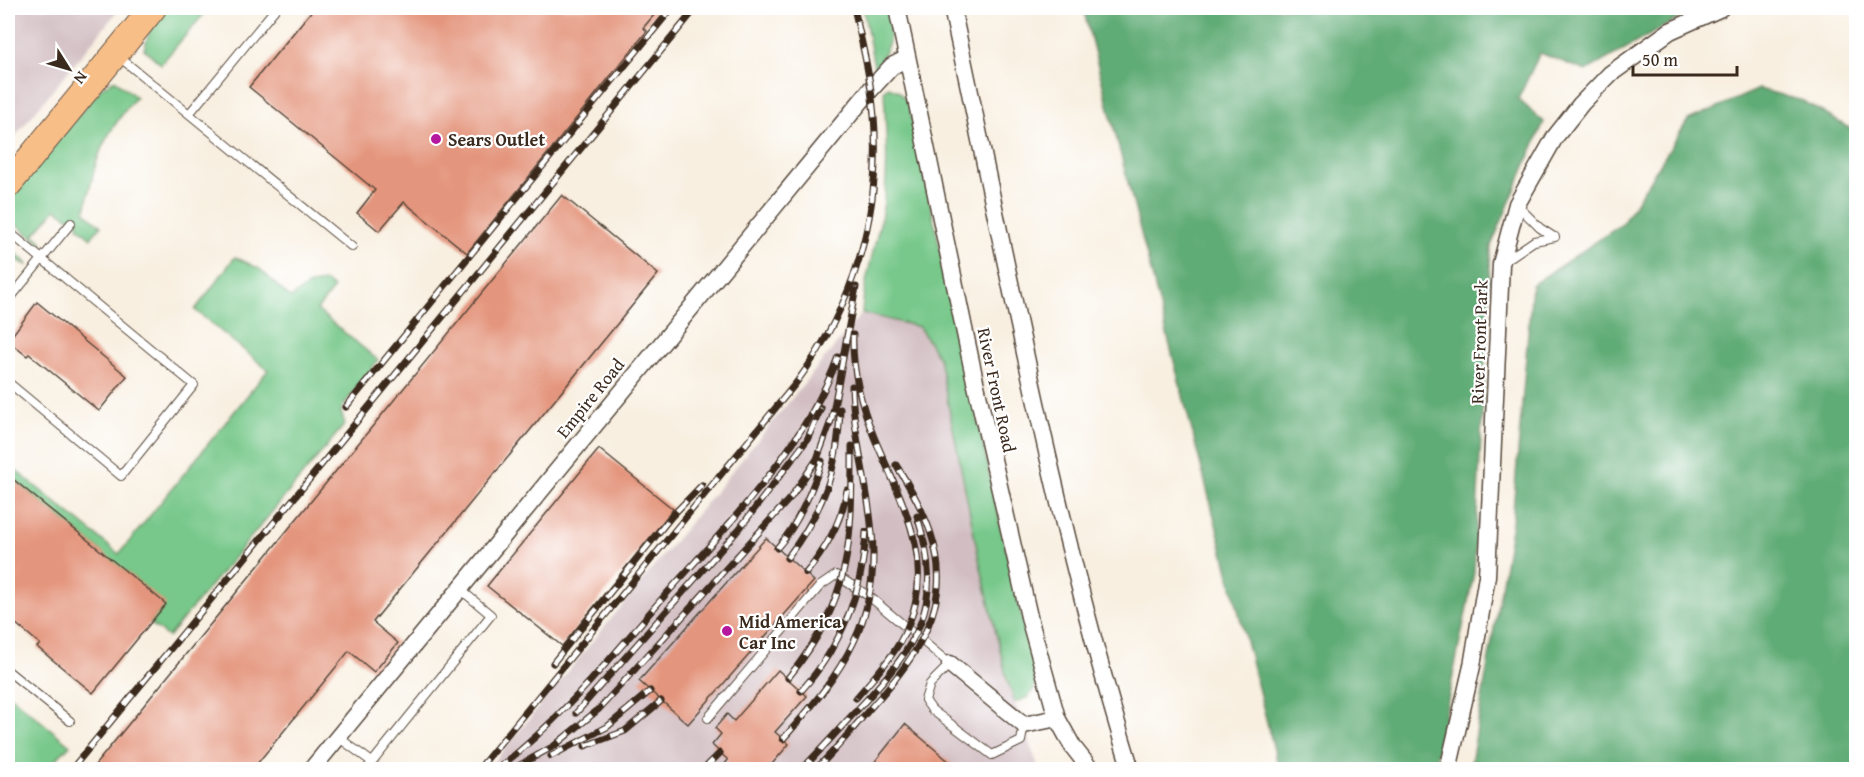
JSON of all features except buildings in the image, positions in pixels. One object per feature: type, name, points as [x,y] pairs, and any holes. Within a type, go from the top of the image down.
[{"type":"main road","points":[[8,185],[153,8]]},
{"type":"street","name":"River Front Road","points":[[897,8],[1002,505],[1057,718],[1073,747],[1091,770]]},
{"type":"street","name":"River Front Road","points":[[952,8],[1078,579],[1108,696],[1131,770]]},
{"type":"street","name":"River Front Park","points":[[1448,770],[1472,666],[1487,576],[1501,311],[1501,264],[1516,204],[1555,137],[1581,104],[1610,74],[1670,30],[1721,8]]},
{"type":"street","name":"Empire Road","points":[[310,770],[871,89],[892,66],[906,59]]},
{"type":"street","points":[[950,664],[1024,725],[1057,718]]},
{"type":"lane","points":[[189,114],[276,8]]},
{"type":"lane","points":[[115,54],[352,247]]},
{"type":"lane","points":[[1501,264],[1533,241],[1555,237],[1540,228],[1516,204]]},
{"type":"lane","points":[[8,301],[71,223]]},
{"type":"lane","points":[[8,231],[194,385],[121,476],[8,382]]},
{"type":"lane","points":[[708,718],[820,586],[836,575],[870,597],[950,664],[930,684],[926,700],[932,710],[992,754],[1021,741],[1024,725]]},
{"type":"lane","points":[[338,737],[369,766],[491,615],[459,588]]},
{"type":"lane","points":[[8,670],[70,721]]},
{"type":"shaded area","points":[[8,8],[120,8],[8,145]]},
{"type":"shaded area","points":[[862,313],[919,327],[939,358],[979,559],[1007,680],[1039,769],[487,770]]},
{"type":"green space","points":[[166,8],[209,8],[161,64],[144,49],[150,30]]},
{"type":"green space","points":[[863,8],[889,8],[890,12],[889,43],[875,71]]},
{"type":"green space","points":[[1083,8],[1697,8],[1586,71],[1540,53],[1518,99],[1544,122],[1491,246],[1474,573],[1434,769],[1279,769]]},
{"type":"green space","points":[[115,80],[136,97],[107,138],[92,177],[85,212],[101,226],[91,238],[78,227],[79,224],[56,209],[34,235],[43,243],[42,245],[8,218],[8,201],[102,87]]},
{"type":"green space","points":[[889,87],[898,91],[908,102],[1012,577],[1035,670],[1035,687],[1029,697],[1015,702],[1007,680],[979,559],[939,358],[919,327],[862,313],[867,277],[886,187],[884,90]]},
{"type":"green space","points":[[1759,89],[1803,101],[1856,132],[1856,769],[1470,769],[1512,523],[1532,285],[1622,224],[1688,120]]},
{"type":"green space","points":[[8,247],[27,265],[15,259],[8,268]]},
{"type":"green space","points":[[235,257],[260,269],[290,298],[310,284],[326,282],[334,288],[317,310],[378,360],[343,406],[341,412],[345,424],[168,637],[150,623],[165,604],[8,475],[8,464],[119,554],[268,370],[195,310]]},
{"type":"green space","points":[[8,694],[70,745],[47,769],[8,769]]},
{"type":"railway","points":[[346,407],[672,8]]},
{"type":"railway","points":[[71,770],[696,8]]},
{"type":"railway","points":[[478,770],[796,383],[834,322],[860,257],[873,187],[875,152],[873,102],[854,8]]},
{"type":"railway","points":[[511,770],[554,746],[599,709],[791,497],[817,459],[832,418],[856,287]]},
{"type":"railway","points":[[853,335],[854,361],[861,400],[912,529],[917,554],[918,578],[916,603],[902,638],[884,665],[856,698]]},
{"type":"railway","points":[[496,770],[541,732],[582,690],[761,486],[805,423],[824,391],[838,357]]},
{"type":"railway","points":[[783,739],[824,690],[854,642],[871,587],[873,557],[871,523],[852,386]]},
{"type":"railway","points":[[576,713],[740,528],[807,440],[821,408]]},
{"type":"railway","points":[[787,558],[811,523],[827,488],[836,451],[840,409]]},
{"type":"railway","points":[[788,678],[825,622],[844,569],[851,512],[852,446]]},
{"type":"railway","points":[[777,548],[798,518],[822,461]]},
{"type":"railway","points":[[815,770],[899,674],[918,645],[931,617],[938,590],[937,562],[930,532],[917,500],[896,465]]},
{"type":"railway","points":[[553,663],[671,517],[702,485]]},
{"type":"railway","points":[[806,573],[832,534],[847,490]]},
{"type":"railway","points":[[801,770],[897,664],[921,622],[927,599],[928,575],[925,547],[917,516]]},
{"type":"railway","points":[[801,691],[828,655],[847,618],[860,577],[866,532]]},
{"type":"railway","points":[[551,756],[607,727],[650,691]]},
{"type":"railway","points":[[585,746],[625,731],[661,701]]},
{"type":"railway","points":[[703,770],[720,753]]},
{"type":"place","name":"Sears Outlet","points":[[436,139]]},
{"type":"place","name":"Mid America Car Inc","points":[[727,631]]}]
